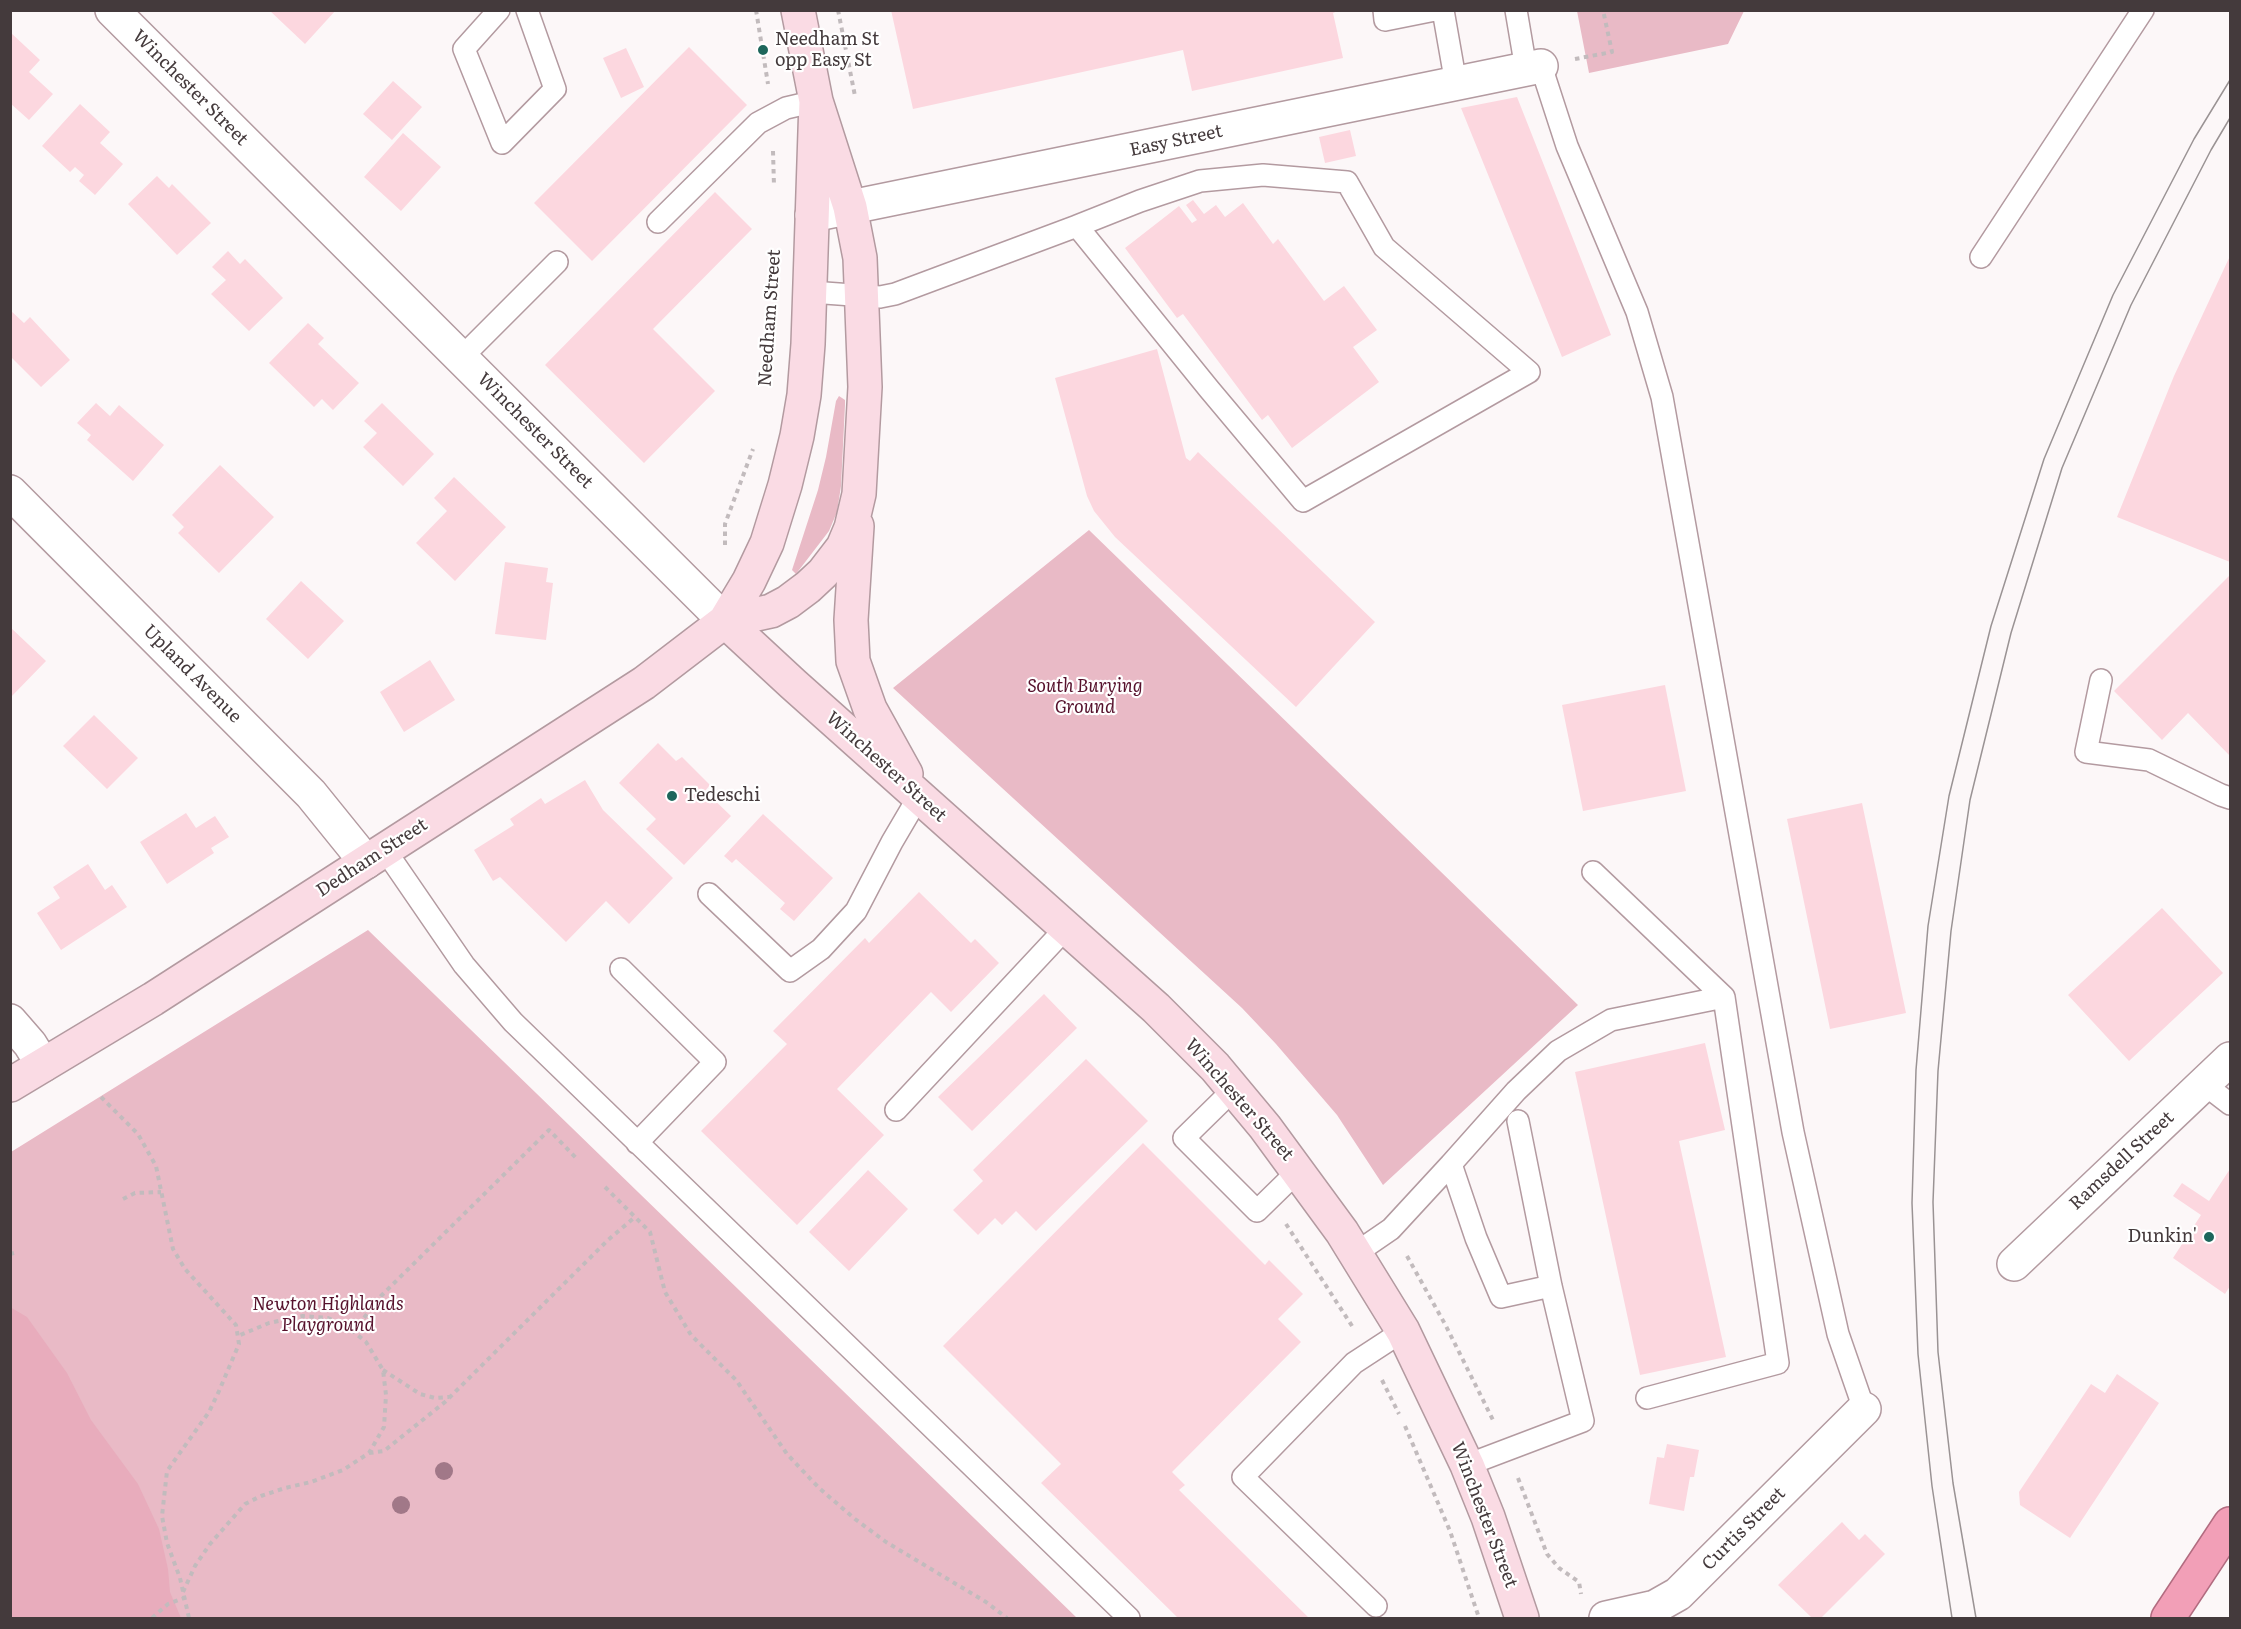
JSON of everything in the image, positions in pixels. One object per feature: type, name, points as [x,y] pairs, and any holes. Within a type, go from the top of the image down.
[{"type":"highway","points":[[2168,1618],[2230,1524]]},
{"type":"main road","name":"Needham Street","points":[[725,621],[771,611],[808,587],[843,547],[851,528],[859,494],[865,387],[860,258],[850,207],[816,100],[798,10]]},
{"type":"main road","name":"Needham Street","points":[[725,621],[760,558],[777,513],[787,478],[804,395],[811,292],[816,100]]},
{"type":"main road","points":[[859,494],[851,621],[853,662],[870,709],[919,796]]},
{"type":"main road","name":"Winchester Street","points":[[725,621],[1163,1015],[1234,1089],[1299,1170],[1356,1253],[1403,1331],[1467,1464],[1488,1517],[1522,1618]]},
{"type":"main road","name":"Dedham Street","points":[[10,1085],[153,999],[644,683],[725,621]]},
{"type":"street","name":"Winchester Street","points":[[112,10],[725,621]]},
{"type":"street","name":"Easy Street","points":[[812,215],[1533,67]]},
{"type":"street","name":"Upland Avenue","points":[[10,492],[375,856]]},
{"type":"street","points":[[10,1022],[30,1044],[43,1065]]},
{"type":"street","name":"Ramsdell Street","points":[[2014,1264],[2230,1059]]},
{"type":"street","name":"Curtis Street","points":[[1606,1618],[1655,1607],[1678,1594],[1864,1409]]},
{"type":"lane","points":[[499,10],[464,49],[502,143],[555,89],[527,10]]},
{"type":"lane","points":[[1384,10],[1385,20],[1435,10]]},
{"type":"lane","points":[[1443,10],[1456,84]]},
{"type":"lane","points":[[1516,10],[1533,67],[1637,312],[1662,397],[1793,1132],[1838,1334],[1864,1409]]},
{"type":"lane","points":[[1981,257],[2143,10]]},
{"type":"lane","points":[[658,222],[745,134],[771,115],[786,108],[816,100]]},
{"type":"lane","points":[[811,292],[880,297],[906,291],[1140,201],[1200,181],[1263,175],[1347,182],[1384,247],[1529,372],[1303,501],[1077,226]]},
{"type":"lane","points":[[461,358],[557,262]]},
{"type":"lane","points":[[2101,680],[2086,752],[2149,760],[2230,798]]},
{"type":"lane","points":[[709,894],[790,971],[821,949],[856,911],[919,796]]},
{"type":"lane","points":[[375,856],[486,992],[521,1030],[1129,1618]]},
{"type":"lane","points":[[1593,872],[1724,997],[1778,1364],[1647,1398]]},
{"type":"lane","points":[[896,1110],[1066,928]]},
{"type":"lane","points":[[621,969],[715,1062],[637,1143]]},
{"type":"lane","points":[[1356,1253],[1391,1229],[1516,1091],[1558,1051],[1611,1020],[1724,997]]},
{"type":"lane","points":[[2204,1084],[2230,1104]]},
{"type":"lane","points":[[1234,1089],[1184,1138],[1257,1211],[1299,1170]]},
{"type":"lane","points":[[1467,1464],[1583,1421],[1551,1286],[1518,1120]]},
{"type":"lane","points":[[1451,1164],[1476,1238],[1501,1297],[1551,1286]]},
{"type":"lane","points":[[1376,1606],[1243,1477],[1354,1363],[1403,1331]]},
{"type":"path","points":[[756,10],[764,50],[771,115],[774,195]]},
{"type":"path","points":[[838,10],[855,89]]},
{"type":"path","points":[[1603,10],[1612,52]]},
{"type":"path","points":[[725,556],[725,524],[756,442]]},
{"type":"path","points":[[101,1097],[138,1134],[156,1166],[173,1249],[185,1269],[236,1325],[238,1336],[239,1344],[209,1412],[167,1471],[162,1516],[167,1542],[180,1578],[189,1618]]},
{"type":"path","points":[[353,1332],[381,1296],[549,1130],[578,1160]]},
{"type":"path","points":[[605,1186],[650,1232],[666,1292],[691,1335],[736,1380],[787,1454],[819,1488],[855,1519],[886,1542],[986,1602],[1007,1618]]},
{"type":"path","points":[[123,1199],[135,1193],[161,1192]]},
{"type":"path","points":[[1268,1199],[1320,1274],[1368,1355],[1403,1422],[1450,1532],[1479,1618]]},
{"type":"path","points":[[182,1593],[195,1566],[210,1544],[245,1504],[261,1496],[343,1470],[369,1453],[384,1451],[450,1397],[608,1240],[635,1217]]},
{"type":"path","points":[[1391,1229],[1451,1335],[1507,1451],[1547,1554],[1562,1571],[1579,1582],[1581,1592]]},
{"type":"path","points":[[238,1336],[269,1323],[303,1316],[328,1318],[366,1342],[383,1370],[386,1395],[384,1427],[369,1453]]},
{"type":"path","points":[[383,1370],[420,1394],[435,1398],[450,1397]]},
{"type":"path","points":[[152,1618],[168,1604],[184,1598]]},
{"type":"green space","points":[[1577,10],[1744,11],[1728,44],[1589,73]]},
{"type":"green space","points":[[839,396],[845,400],[845,405],[841,486],[837,512],[829,531],[796,574],[792,570],[818,490],[836,401]]},
{"type":"green space","name":"South Burying Ground","points":[[1089,530],[1578,1005],[1383,1185],[1337,1115],[1242,1008],[893,688]]},
{"type":"green space","name":"Newton Highlands Playground","points":[[368,930],[1077,1618],[11,1618],[11,1152]]},
{"type":"shaded area","points":[[10,1307],[27,1317],[67,1373],[91,1420],[138,1484],[159,1529],[168,1569],[170,1592],[181,1618],[11,1618]]},
{"type":"building","points":[[269,10],[336,10],[305,44]]},
{"type":"building","points":[[891,10],[1340,10],[1333,13],[1343,58],[1192,91],[1183,50],[913,109]]},
{"type":"building","points":[[10,32],[40,60],[29,72],[53,94],[29,120],[10,103]]},
{"type":"building","points":[[689,47],[747,105],[592,261],[534,203]]},
{"type":"building","points":[[626,48],[644,87],[621,98],[603,58]]},
{"type":"building","points":[[393,81],[422,107],[392,140],[363,114]]},
{"type":"building","points":[[1517,97],[1611,335],[1562,357],[1461,108]]},
{"type":"building","points":[[80,104],[110,132],[100,143],[123,164],[95,195],[79,181],[84,175],[75,167],[70,172],[42,146]]},
{"type":"building","points":[[1350,130],[1356,156],[1325,163],[1319,137]]},
{"type":"building","points":[[403,133],[441,167],[401,211],[364,177]]},
{"type":"building","points":[[157,176],[169,188],[172,184],[211,223],[177,255],[128,204]]},
{"type":"building","points":[[715,192],[752,229],[653,329],[715,391],[644,463],[545,365]]},
{"type":"building","points":[[1193,200],[1204,214],[1216,205],[1225,217],[1243,203],[1273,244],[1278,239],[1324,301],[1344,286],[1377,330],[1353,347],[1379,382],[1292,448],[1268,415],[1262,420],[1183,314],[1177,318],[1125,248],[1179,206],[1192,223],[1197,220],[1186,205]]},
{"type":"building","points":[[228,251],[240,264],[245,259],[283,298],[249,331],[211,294],[226,280],[212,267]]},
{"type":"building","points":[[2230,256],[2230,562],[2117,517],[2174,376]]},
{"type":"building","points":[[10,310],[24,323],[30,317],[70,360],[41,387],[10,356]]},
{"type":"building","points":[[308,323],[324,338],[318,344],[359,383],[333,410],[322,399],[314,407],[269,363]]},
{"type":"building","points":[[1157,349],[1186,458],[1190,461],[1198,452],[1375,622],[1296,707],[1115,537],[1094,511],[1087,496],[1055,378]]},
{"type":"building","points":[[96,403],[110,416],[119,405],[164,445],[133,481],[87,440],[91,435],[77,423]]},
{"type":"building","points":[[382,403],[434,454],[403,486],[363,447],[377,433],[364,421]]},
{"type":"building","points":[[220,465],[274,517],[219,573],[178,533],[184,527],[172,515]]},
{"type":"building","points":[[454,477],[506,527],[455,581],[416,543],[447,511],[434,498]]},
{"type":"building","points":[[505,562],[548,568],[546,582],[553,583],[546,640],[495,634]]},
{"type":"building","points":[[2230,575],[2230,756],[2188,713],[2162,740],[2114,691]]},
{"type":"building","points":[[301,581],[344,621],[308,659],[266,619]]},
{"type":"building","points":[[10,627],[46,661],[10,698]]},
{"type":"building","points":[[430,660],[455,700],[404,732],[380,692]]},
{"type":"building","points":[[1665,685],[1686,791],[1583,811],[1562,705]]},
{"type":"building","points":[[94,715],[138,758],[107,789],[63,746]]},
{"type":"building","points":[[658,743],[676,761],[682,757],[710,785],[705,791],[731,816],[684,865],[646,829],[656,819],[619,783]]},
{"type":"building","points":[[585,780],[603,810],[673,878],[629,924],[606,901],[566,942],[500,877],[493,881],[474,850],[514,825],[510,819],[541,798],[545,804]]},
{"type":"building","points":[[1862,803],[1906,1013],[1830,1029],[1787,819]]},
{"type":"building","points":[[186,813],[196,828],[215,816],[229,837],[211,848],[214,853],[167,884],[140,842]]},
{"type":"building","points":[[763,814],[833,878],[794,921],[780,909],[785,903],[736,859],[732,863],[724,856]]},
{"type":"building","points":[[88,864],[105,890],[112,885],[127,907],[61,950],[37,913],[60,898],[53,887]]},
{"type":"building","points":[[919,892],[971,943],[975,939],[999,963],[951,1012],[931,992],[837,1089],[884,1135],[797,1225],[701,1131],[787,1044],[773,1031],[865,938],[869,943]]},
{"type":"building","points":[[2162,908],[2223,973],[2129,1061],[2068,995]]},
{"type":"building","points":[[1044,994],[1077,1028],[972,1131],[938,1097]]},
{"type":"building","points":[[1705,1043],[1725,1130],[1679,1141],[1726,1357],[1640,1375],[1575,1072]]},
{"type":"building","points":[[1086,1059],[1148,1121],[1036,1231],[1016,1211],[1002,1225],[995,1218],[978,1235],[953,1210],[983,1181],[973,1170]]},
{"type":"building","points":[[1143,1143],[1265,1265],[1269,1260],[1303,1294],[1278,1319],[1301,1342],[1172,1472],[1185,1485],[1179,1490],[1309,1618],[1178,1618],[1041,1483],[1061,1464],[943,1346]]},
{"type":"building","name":"Dunkin'","points":[[2230,1169],[2230,1286],[2225,1294],[2173,1258],[2201,1215],[2173,1196],[2182,1183],[2209,1201]]},
{"type":"building","points":[[868,1170],[908,1209],[849,1271],[809,1232]]},
{"type":"building","points":[[2117,1374],[2159,1403],[2070,1538],[2020,1505],[2019,1492],[2091,1384],[2105,1393]]},
{"type":"building","points":[[1667,1444],[1699,1450],[1694,1477],[1690,1477],[1684,1511],[1649,1504],[1657,1457],[1664,1458]]},
{"type":"building","points":[[1842,1522],[1859,1540],[1865,1534],[1885,1554],[1821,1618],[1812,1618],[1778,1585]]},
{"type":"tram line","points":[[1952,1618],[1932,1486],[1918,1354],[1912,1203],[1916,1070],[1928,926],[1949,796],[1991,626],[2044,459],[2113,295],[2194,139],[2230,80]]},
{"type":"tram line","points":[[1976,1618],[1953,1483],[1938,1352],[1933,1202],[1938,1071],[1951,931],[1970,800],[2011,633],[2062,468],[2131,305],[2211,150],[2230,118]]},
{"type":"place","name":"Needham St opp Easy St","points":[[763,50]]},
{"type":"place","name":"Tedeschi","points":[[672,796]]},
{"type":"place","name":"Dunkin'","points":[[2209,1237]]}]
